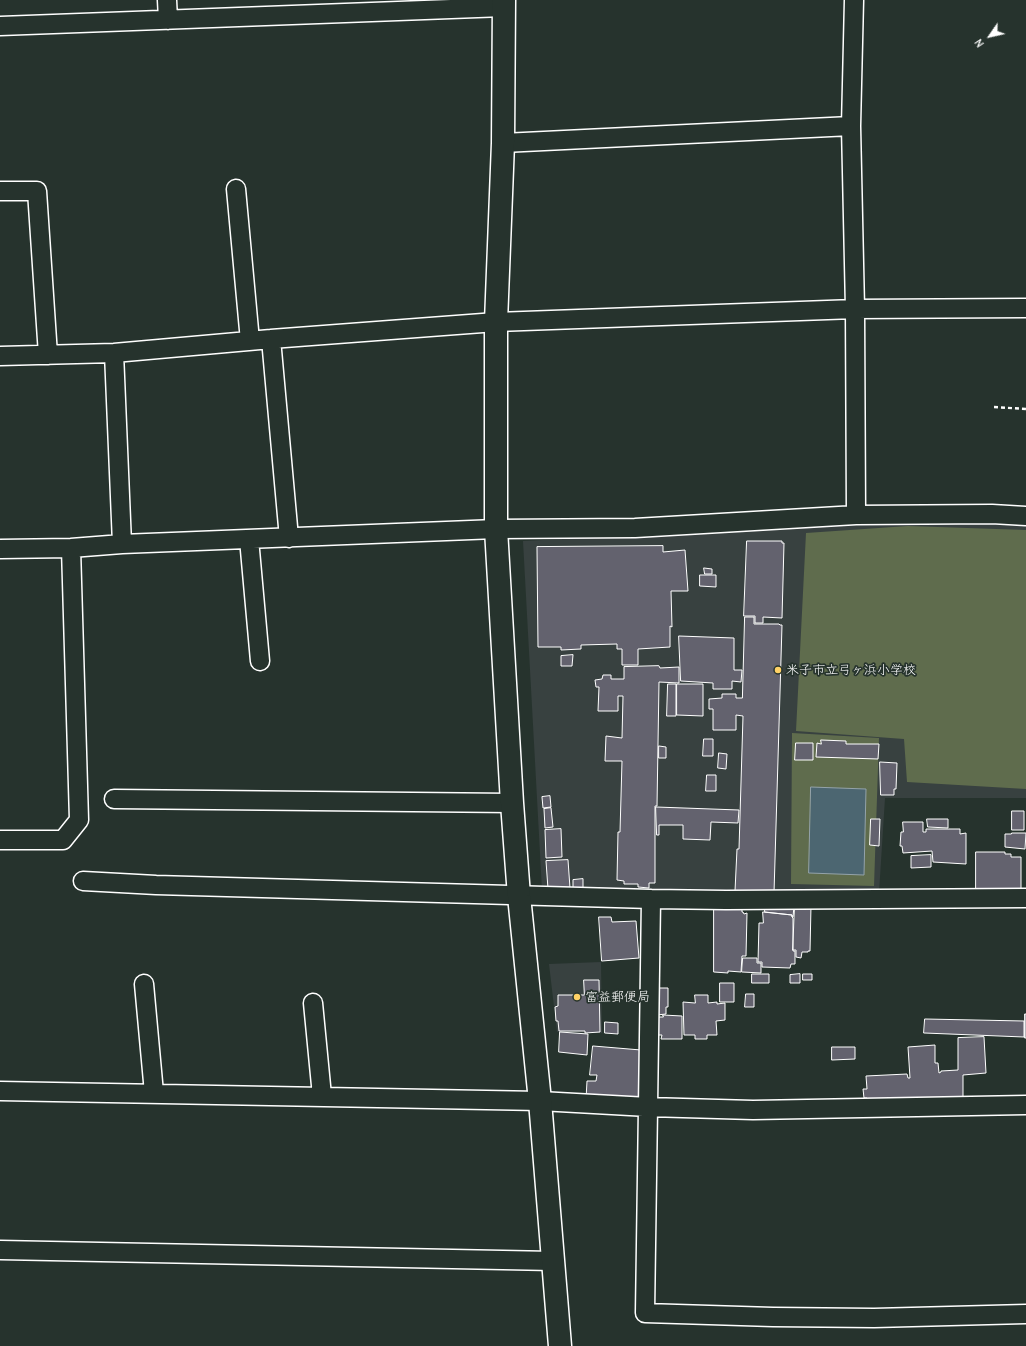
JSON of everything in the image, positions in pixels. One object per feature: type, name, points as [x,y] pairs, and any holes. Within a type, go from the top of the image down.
[{"type":"street","points":[[167,0],[168,20]]},
{"type":"street","points":[[854,0],[851,126],[855,309],[856,515]]},
{"type":"street","points":[[0,26],[168,20],[504,4],[503,143],[496,322],[496,529],[519,896],[540,1101],[560,1346]]},
{"type":"street","points":[[503,143],[851,126]]},
{"type":"street","points":[[236,189],[250,341]]},
{"type":"street","points":[[0,191],[37,191],[48,355]]},
{"type":"street","points":[[0,356],[114,353],[271,339],[496,322],[855,309],[1026,308]]},
{"type":"street","points":[[271,339],[289,538]]},
{"type":"street","points":[[114,353],[122,544]]},
{"type":"street","points":[[0,549],[71,548],[122,544],[496,529],[635,528],[856,515],[992,514],[1026,516]]},
{"type":"street","points":[[249,539],[260,661]]},
{"type":"street","points":[[0,840],[63,840],[79,820],[71,548]]},
{"type":"street","points":[[114,798],[512,803]]},
{"type":"street","points":[[83,881],[156,885],[651,899],[734,900],[1026,898]]},
{"type":"street","points":[[651,899],[645,1312],[773,1317],[867,1318],[1026,1314]]},
{"type":"street","points":[[144,984],[154,1093]]},
{"type":"street","points":[[313,1003],[322,1096]]},
{"type":"street","points":[[0,1091],[540,1101],[648,1107],[752,1110],[1026,1105]]},
{"type":"street","points":[[0,1250],[553,1261]]},
{"type":"path","points":[[994,407],[1026,409]]},
{"type":"shaded area","name":"米子市立弓ヶ浜小学校","points":[[941,521],[1026,525],[1026,798],[885,798],[879,893],[542,890],[523,541]]},
{"type":"shaded area","points":[[601,962],[602,1033],[557,1032],[549,964]]},
{"type":"green space","points":[[908,526],[1026,530],[1026,789],[907,782],[904,739],[796,731],[806,533]]},
{"type":"green space","points":[[792,733],[879,738],[874,886],[791,884]]},
{"type":"water","points":[[811,787],[866,789],[864,875],[809,873]]},
{"type":"building","points":[[747,541],[782,541],[782,543],[784,543],[782,618],[763,617],[763,623],[755,623],[755,616],[744,616]]},
{"type":"building","points":[[663,546],[663,552],[685,550],[688,591],[671,591],[672,627],[670,626],[670,647],[638,649],[638,665],[622,665],[622,649],[617,649],[617,644],[581,645],[581,649],[561,650],[561,647],[538,647],[537,547]]},
{"type":"building","points":[[704,568],[712,569],[712,574],[705,574]]},
{"type":"building","points":[[700,575],[716,575],[716,587],[700,586]]},
{"type":"building","points":[[745,617],[754,617],[754,624],[782,625],[774,893],[735,891],[737,849],[739,849],[743,716],[736,715],[736,730],[713,730],[713,709],[709,709],[709,699],[722,698],[722,694],[736,694],[736,698],[742,698]]},
{"type":"building","points":[[679,636],[734,638],[734,670],[742,670],[741,682],[732,681],[732,689],[713,689],[713,683],[681,681]]},
{"type":"building","points":[[573,655],[572,666],[561,666],[561,656]]},
{"type":"building","points":[[659,666],[660,668],[679,667],[679,683],[659,682],[657,806],[655,806],[655,883],[649,883],[649,888],[638,887],[638,884],[624,884],[624,881],[617,880],[622,761],[605,761],[606,736],[622,738],[623,696],[618,696],[618,711],[598,711],[599,687],[596,687],[595,680],[602,679],[603,675],[611,675],[611,679],[624,679],[624,667]]},
{"type":"building","points":[[668,684],[676,684],[676,716],[667,716]]},
{"type":"building","points":[[677,684],[703,684],[703,716],[677,715]]},
{"type":"building","points":[[704,739],[713,739],[713,756],[703,756]]},
{"type":"building","points":[[821,740],[846,741],[846,744],[879,744],[878,759],[816,757],[817,743],[821,744]]},
{"type":"building","points":[[796,743],[813,743],[813,760],[795,760]]},
{"type":"building","points":[[659,746],[666,747],[666,758],[659,758]]},
{"type":"building","points":[[719,753],[727,754],[726,769],[718,768]]},
{"type":"building","points":[[880,762],[897,763],[896,789],[894,789],[894,795],[881,795]]},
{"type":"building","points":[[707,775],[716,775],[716,791],[706,791]]},
{"type":"building","points":[[550,796],[551,807],[543,808],[542,797]]},
{"type":"building","points":[[656,807],[739,810],[738,823],[711,822],[710,840],[683,839],[683,825],[659,825],[659,835],[657,835]]},
{"type":"building","points":[[551,808],[553,827],[545,828],[544,809]]},
{"type":"building","points":[[1012,811],[1024,811],[1024,830],[1012,830]]},
{"type":"building","points":[[871,819],[880,819],[879,846],[870,845]]},
{"type":"building","points":[[927,819],[948,819],[948,828],[928,827]]},
{"type":"building","points":[[903,822],[923,822],[923,832],[926,832],[926,829],[960,829],[960,834],[966,833],[966,864],[933,862],[932,851],[903,853],[902,846],[900,846],[901,832],[903,832]]},
{"type":"building","points":[[561,829],[562,857],[546,858],[545,830]]},
{"type":"building","points":[[1026,833],[1025,849],[1005,847],[1005,834]]},
{"type":"building","points":[[976,852],[1005,852],[1005,854],[1011,854],[1011,857],[1021,857],[1021,891],[976,890]]},
{"type":"building","points":[[931,855],[931,867],[911,868],[911,856]]},
{"type":"building","points":[[568,860],[570,888],[548,889],[546,861]]},
{"type":"building","points":[[583,879],[583,889],[573,889],[573,880]]},
{"type":"building","points":[[714,905],[742,907],[742,912],[744,914],[747,913],[746,956],[742,956],[741,972],[714,972]]},
{"type":"building","points":[[765,905],[794,906],[793,917],[792,915],[765,912]]},
{"type":"building","points":[[795,905],[811,906],[810,951],[802,952],[801,958],[796,957],[796,950],[793,950]]},
{"type":"building","points":[[763,912],[792,915],[793,951],[795,951],[795,964],[791,964],[790,968],[762,967],[762,962],[758,962],[759,923],[763,923]]},
{"type":"building","points":[[599,917],[611,917],[612,922],[636,921],[639,958],[602,961]]},
{"type":"building","points":[[743,958],[757,958],[757,963],[761,963],[761,973],[742,972]]},
{"type":"building","points":[[752,974],[769,974],[769,983],[752,983]]},
{"type":"building","points":[[800,974],[800,983],[790,983],[790,975]]},
{"type":"building","points":[[803,974],[812,974],[812,980],[803,980]]},
{"type":"building","points":[[584,980],[599,980],[600,1032],[585,1033],[585,1031],[559,1031],[558,1021],[556,1021],[555,1007],[558,1006],[558,995],[584,995]]},
{"type":"building","points":[[720,983],[734,983],[734,1002],[720,1002]]},
{"type":"building","points":[[657,988],[668,988],[668,1007],[666,1007],[666,1014],[657,1015]]},
{"type":"building","points":[[746,994],[754,994],[754,1007],[745,1007]]},
{"type":"building","points":[[695,995],[708,995],[708,1003],[725,1003],[725,1020],[716,1021],[717,1035],[707,1035],[707,1039],[695,1039],[695,1035],[684,1035],[683,1002],[695,1003]]},
{"type":"building","points":[[1026,1014],[1026,1038],[1025,1038]]},
{"type":"building","points":[[663,1015],[682,1016],[682,1039],[661,1039],[662,1035],[656,1035],[656,1017],[663,1017]]},
{"type":"building","points":[[925,1019],[1024,1021],[1024,1037],[924,1033]]},
{"type":"building","points":[[605,1022],[618,1023],[618,1034],[605,1033]]},
{"type":"building","points":[[560,1032],[588,1034],[587,1055],[559,1052]]},
{"type":"building","points":[[984,1037],[986,1073],[963,1075],[963,1099],[867,1103],[867,1098],[864,1098],[863,1089],[867,1089],[866,1076],[907,1074],[908,1078],[910,1078],[908,1047],[935,1045],[935,1063],[938,1063],[939,1073],[941,1071],[958,1070],[958,1038]]},
{"type":"building","points":[[593,1046],[641,1050],[640,1104],[586,1099],[587,1081],[596,1081],[597,1075],[590,1075]]},
{"type":"building","points":[[832,1047],[855,1047],[855,1059],[832,1060]]},
{"type":"place","name":"米子市立弓ヶ浜小学校","points":[[778,670]]},
{"type":"place","name":"富益郵便局","points":[[577,997]]}]
